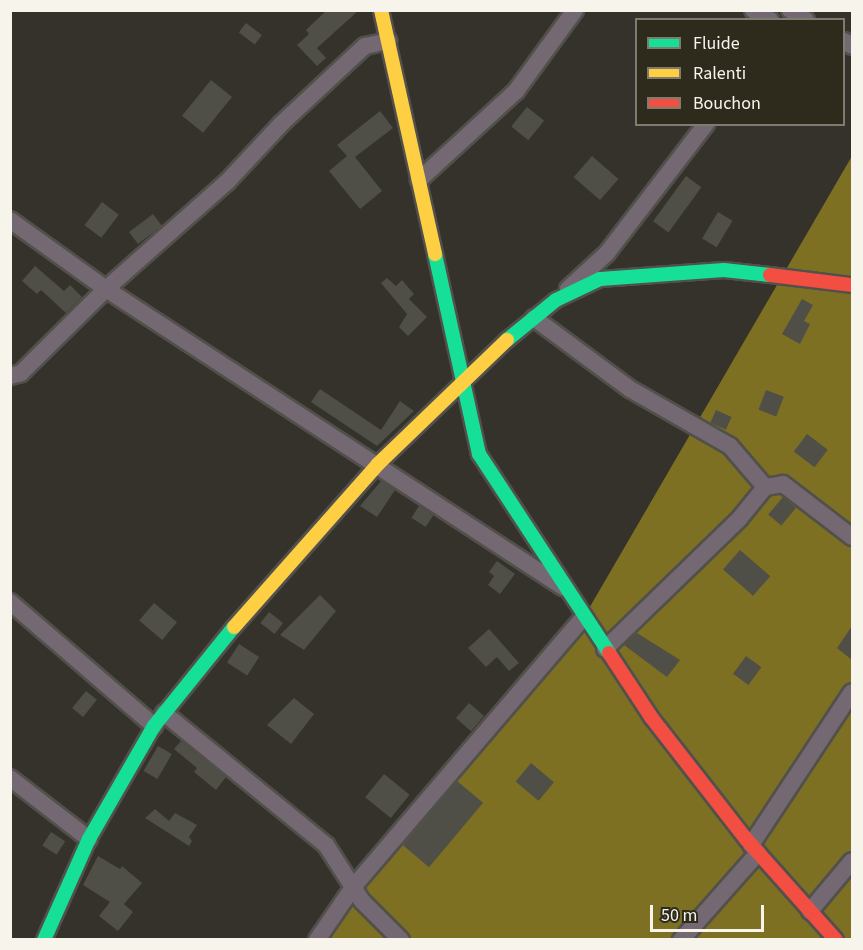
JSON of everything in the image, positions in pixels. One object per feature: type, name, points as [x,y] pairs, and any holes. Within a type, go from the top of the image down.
[{"type":"street","points":[[381,10],[479,454],[604,649],[657,726],[754,849],[836,939]]},
{"type":"street","points":[[419,180],[516,91],[575,10]]},
{"type":"street","points":[[753,10],[767,18]]},
{"type":"street","points":[[790,10],[803,18]]},
{"type":"street","points":[[10,376],[21,373],[106,289],[227,182],[281,124],[364,46],[388,41]]},
{"type":"street","points":[[44,939],[89,839],[159,720],[214,650],[378,464],[463,379],[556,300],[606,253],[704,126]]},
{"type":"street","points":[[10,220],[106,289],[378,464],[566,589]]},
{"type":"street","points":[[556,300],[600,279],[724,270],[852,285]]},
{"type":"street","points":[[534,318],[630,389],[730,446],[765,487]]},
{"type":"street","points":[[604,649],[740,518],[765,487],[783,484],[852,537]]},
{"type":"street","points":[[10,602],[159,720],[326,845],[362,901],[401,939]]},
{"type":"street","points":[[317,939],[354,886],[584,616]]},
{"type":"street","points":[[681,939],[754,849],[852,692]]},
{"type":"street","points":[[10,778],[89,839]]},
{"type":"street","points":[[810,911],[852,861]]},
{"type":"shaded area","points":[[852,156],[852,939],[317,940],[584,617]]},
{"type":"building","points":[[327,10],[359,10],[317,48],[326,58],[317,66],[297,45],[309,34],[306,30]]},
{"type":"building","points":[[246,23],[262,35],[255,45],[239,33]]},
{"type":"building","points":[[211,80],[232,97],[203,133],[182,116]]},
{"type":"building","points":[[527,107],[544,121],[528,140],[511,126]]},
{"type":"building","points":[[380,111],[393,128],[355,157],[382,191],[360,209],[329,171],[347,156],[337,145]]},
{"type":"building","points":[[592,156],[618,179],[600,200],[574,177]]},
{"type":"building","points":[[686,176],[701,187],[668,232],[653,221]]},
{"type":"building","points":[[102,202],[119,215],[101,238],[85,225]]},
{"type":"building","points":[[718,212],[733,221],[717,247],[702,239]]},
{"type":"building","points":[[153,214],[162,226],[138,244],[129,232]]},
{"type":"building","points":[[35,266],[64,291],[70,285],[82,297],[66,313],[41,290],[37,294],[22,281]]},
{"type":"building","points":[[387,278],[396,286],[402,280],[414,294],[409,299],[427,317],[408,336],[399,327],[407,314],[381,283]]},
{"type":"building","points":[[802,299],[813,305],[804,321],[810,324],[800,344],[782,334]]},
{"type":"building","points":[[320,389],[381,430],[400,401],[414,411],[377,446],[311,402]]},
{"type":"building","points":[[766,390],[784,397],[776,416],[758,410]]},
{"type":"building","points":[[716,410],[732,417],[726,430],[710,423]]},
{"type":"building","points":[[807,434],[828,450],[815,467],[794,452]]},
{"type":"building","points":[[381,481],[395,490],[377,517],[360,506]]},
{"type":"building","points":[[783,497],[796,508],[781,526],[768,515]]},
{"type":"building","points":[[419,506],[433,515],[426,527],[411,518]]},
{"type":"building","points":[[740,550],[770,576],[753,596],[723,570]]},
{"type":"building","points":[[497,561],[515,574],[500,594],[488,585],[494,576],[489,572]]},
{"type":"building","points":[[320,595],[336,611],[304,650],[280,635]]},
{"type":"building","points":[[154,603],[177,622],[162,640],[139,621]]},
{"type":"building","points":[[269,612],[283,623],[275,634],[260,623]]},
{"type":"building","points":[[852,626],[852,660],[837,648]]},
{"type":"building","points":[[489,629],[519,663],[509,671],[497,657],[486,667],[468,648]]},
{"type":"building","points":[[637,633],[680,660],[667,677],[624,645]]},
{"type":"building","points":[[239,644],[259,657],[247,676],[227,662]]},
{"type":"building","points":[[746,656],[761,667],[748,685],[733,674]]},
{"type":"building","points":[[86,691],[97,700],[83,717],[72,708]]},
{"type":"building","points":[[294,698],[314,714],[291,744],[267,725]]},
{"type":"building","points":[[469,703],[484,716],[471,731],[456,718]]},
{"type":"building","points":[[181,741],[226,777],[216,790],[194,772],[197,768],[174,749]]},
{"type":"building","points":[[158,746],[172,754],[157,779],[144,771]]},
{"type":"building","points":[[531,763],[554,782],[539,801],[516,781]]},
{"type":"building","points":[[384,774],[410,795],[391,818],[365,797]]},
{"type":"building","points":[[457,781],[483,803],[429,867],[403,845]]},
{"type":"building","points":[[155,809],[169,821],[175,813],[197,825],[189,837],[192,841],[189,846],[145,818]]},
{"type":"building","points":[[51,832],[65,841],[57,855],[42,845]]},
{"type":"building","points":[[98,856],[120,869],[122,866],[142,883],[124,904],[133,912],[118,931],[99,916],[110,902],[83,885]]},
{"type":"traffic: fast","points":[[435,254],[479,454],[609,653]]},
{"type":"traffic: fast","points":[[507,340],[556,300],[600,279],[724,270],[770,275]]},
{"type":"traffic: fast","points":[[44,940],[89,839],[154,726],[234,627]]},
{"type":"traffic: slow","points":[[381,10],[435,254]]},
{"type":"traffic: slow","points":[[234,627],[378,464],[507,340]]},
{"type":"traffic: jam","points":[[770,275],[852,285]]},
{"type":"traffic: jam","points":[[609,653],[651,717],[746,839],[836,940]]}]
